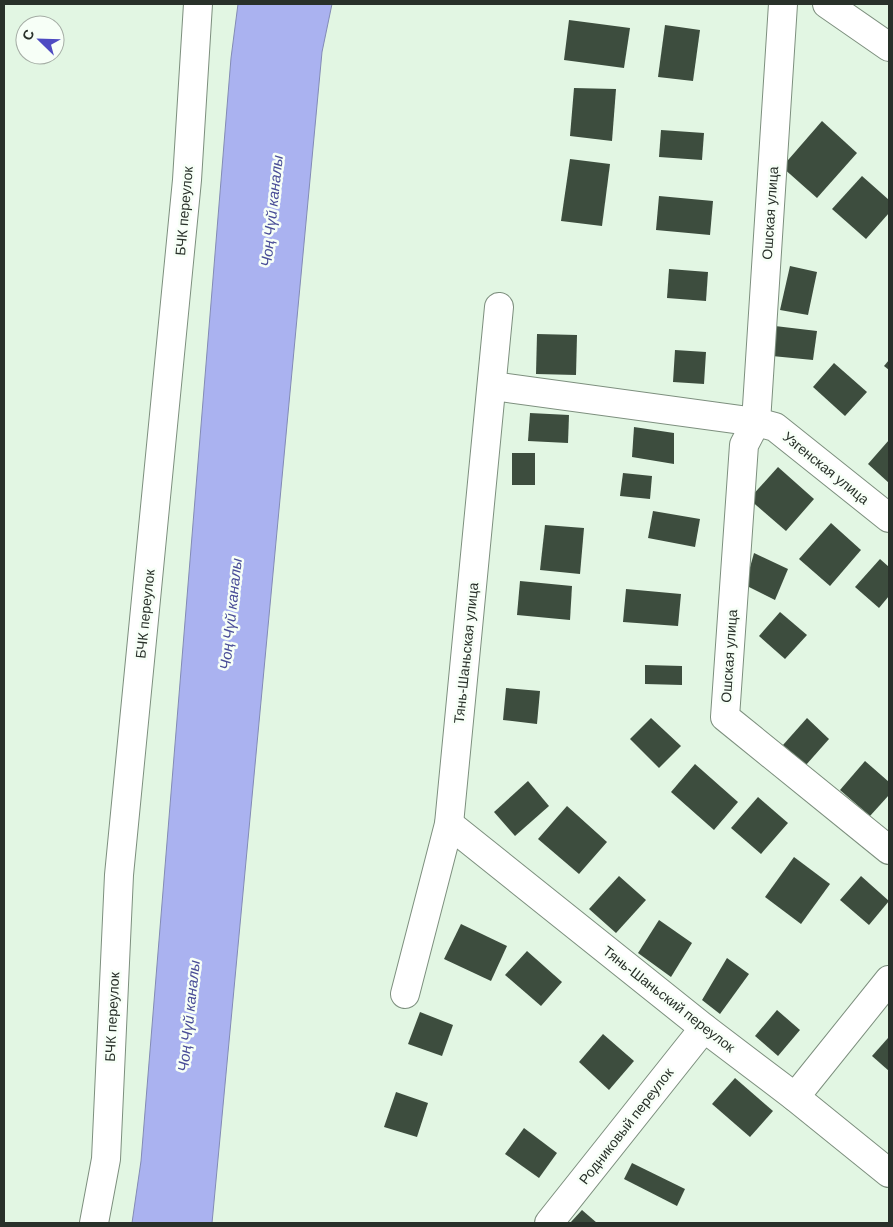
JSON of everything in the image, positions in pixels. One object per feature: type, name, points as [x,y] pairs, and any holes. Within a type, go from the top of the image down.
[{"type":"street","name":"БЧК переулок","points":[[94,1223],[106,1159],[119,875],[187,180],[198,4]]},
{"type":"street","name":"Ошская улица","points":[[783,4],[750,433],[725,717],[889,850]]},
{"type":"street","points":[[827,4],[889,48]]},
{"type":"street","name":"Тянь-Шаньская улица","points":[[405,994],[449,824],[499,307]]},
{"type":"street","name":"Узгенская улица","points":[[492,386],[750,433],[775,427],[889,518]]},
{"type":"street","name":"Тянь-Шаньский переулок","points":[[449,824],[889,1173]]},
{"type":"street","points":[[795,1097],[889,980]]},
{"type":"street","name":"Родниковый переулок","points":[[549,1223],[704,1028]]},
{"type":"water","name":"Чоң Чүй каналы","points":[[238,4],[332,4],[322,52],[212,1223],[132,1223],[141,1161],[231,58]]},
{"type":"building","points":[[569,20],[630,28],[624,68],[564,60]]},
{"type":"building","points":[[665,25],[700,30],[693,81],[658,77]]},
{"type":"building","points":[[574,88],[616,89],[612,141],[570,136]]},
{"type":"building","points":[[822,121],[857,153],[817,198],[782,167]]},
{"type":"building","points":[[661,130],[704,133],[702,160],[659,157]]},
{"type":"building","points":[[570,159],[610,164],[602,226],[561,221]]},
{"type":"building","points":[[862,176],[889,200],[889,213],[866,239],[832,209]]},
{"type":"building","points":[[659,196],[713,201],[710,235],[656,230]]},
{"type":"building","points":[[790,266],[817,272],[808,315],[780,310]]},
{"type":"building","points":[[669,269],[708,272],[706,301],[667,298]]},
{"type":"building","points":[[775,326],[817,331],[813,360],[772,356]]},
{"type":"building","points":[[537,334],[577,335],[576,375],[536,374]]},
{"type":"building","points":[[675,350],[706,352],[704,384],[673,382]]},
{"type":"building","points":[[889,360],[889,370],[884,366]]},
{"type":"building","points":[[834,363],[867,392],[845,416],[813,387]]},
{"type":"building","points":[[530,413],[569,415],[568,443],[528,441]]},
{"type":"building","points":[[634,427],[674,433],[674,464],[632,457]]},
{"type":"building","points":[[889,440],[889,483],[868,464]]},
{"type":"building","points":[[512,453],[535,453],[535,485],[512,485]]},
{"type":"building","points":[[778,467],[814,499],[786,531],[749,499]]},
{"type":"building","points":[[623,473],[652,476],[650,499],[620,496]]},
{"type":"building","points":[[653,511],[700,519],[695,547],[648,538]]},
{"type":"building","points":[[831,523],[861,550],[830,586],[799,559]]},
{"type":"building","points":[[545,525],[584,528],[580,574],[540,570]]},
{"type":"building","points":[[754,553],[788,569],[775,600],[745,585]]},
{"type":"building","points":[[880,559],[889,567],[889,596],[879,608],[855,587]]},
{"type":"building","points":[[520,581],[572,586],[570,620],[517,615]]},
{"type":"building","points":[[626,589],[681,594],[678,626],[623,622]]},
{"type":"building","points":[[780,612],[807,635],[785,659],[759,636]]},
{"type":"building","points":[[645,665],[682,666],[682,685],[645,684]]},
{"type":"building","points":[[506,688],[540,691],[537,724],[503,720]]},
{"type":"building","points":[[651,718],[681,746],[659,768],[630,739]]},
{"type":"building","points":[[807,718],[829,739],[806,765],[783,745]]},
{"type":"building","points":[[865,761],[889,782],[889,795],[870,816],[840,790]]},
{"type":"building","points":[[695,764],[738,802],[714,830],[671,792]]},
{"type":"building","points":[[528,781],[549,806],[515,836],[494,812]]},
{"type":"building","points":[[758,797],[788,823],[761,854],[731,828]]},
{"type":"building","points":[[567,806],[607,842],[579,874],[538,839]]},
{"type":"building","points":[[794,857],[830,884],[801,924],[765,897]]},
{"type":"building","points":[[619,876],[646,900],[616,933],[589,909]]},
{"type":"building","points":[[861,876],[889,901],[869,925],[840,900]]},
{"type":"building","points":[[659,920],[692,943],[671,977],[638,953]]},
{"type":"building","points":[[461,924],[507,946],[491,981],[444,959]]},
{"type":"building","points":[[527,951],[562,982],[541,1006],[505,975]]},
{"type":"building","points":[[727,958],[749,974],[720,1014],[702,1000]]},
{"type":"building","points":[[777,1010],[800,1030],[778,1056],[755,1036]]},
{"type":"building","points":[[420,1012],[453,1025],[442,1056],[408,1044]]},
{"type":"building","points":[[603,1034],[634,1061],[609,1090],[579,1062]]},
{"type":"building","points":[[888,1038],[889,1040],[889,1071],[872,1056]]},
{"type":"building","points":[[735,1078],[773,1111],[750,1137],[712,1104]]},
{"type":"building","points":[[396,1092],[428,1103],[417,1137],[384,1127]]},
{"type":"building","points":[[524,1128],[557,1153],[539,1178],[505,1154]]},
{"type":"building","points":[[632,1163],[685,1189],[677,1206],[624,1179]]},
{"type":"building","points":[[582,1210],[597,1223],[570,1223]]}]
